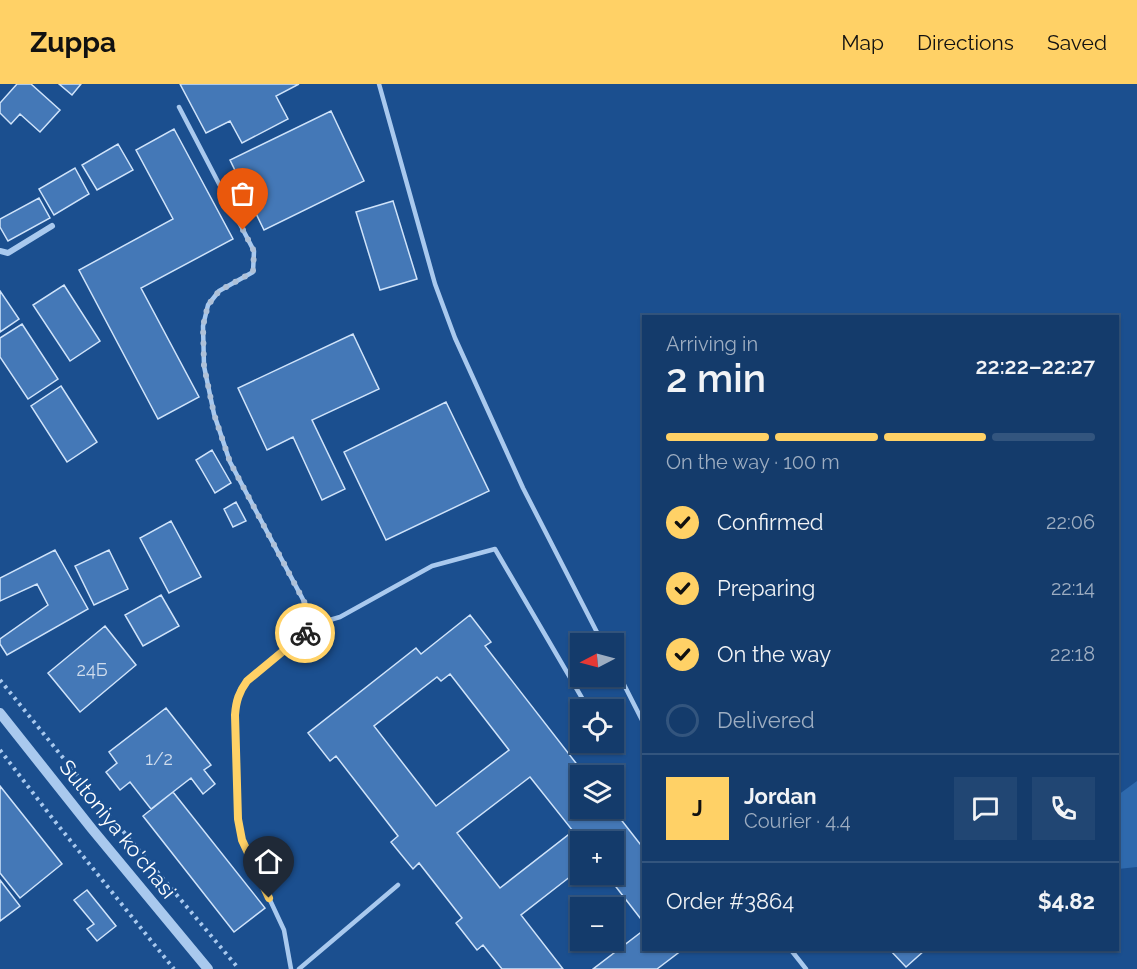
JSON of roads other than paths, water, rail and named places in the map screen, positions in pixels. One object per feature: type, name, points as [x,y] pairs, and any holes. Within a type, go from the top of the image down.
[{"type":"street","points":[[0,251],[8,253],[52,226]]},
{"type":"street","name":"Sultoniya ko'chasi","points":[[0,713],[208,969]]},
{"type":"lane","points":[[379,84],[435,284],[455,338],[523,488],[597,633]]},
{"type":"lane","points":[[178,107],[254,251],[253,272],[219,291],[208,305],[203,326],[204,366],[214,414],[230,462],[316,624]]},
{"type":"lane","points":[[291,969],[284,930],[242,840],[238,819],[235,715],[240,690],[247,681],[316,624],[340,617],[432,566],[495,549],[583,699]]},
{"type":"lane","points":[[624,685],[642,720]]},
{"type":"lane","points":[[299,969],[398,885]]},
{"type":"lane","points":[[792,951],[806,969]]}]
